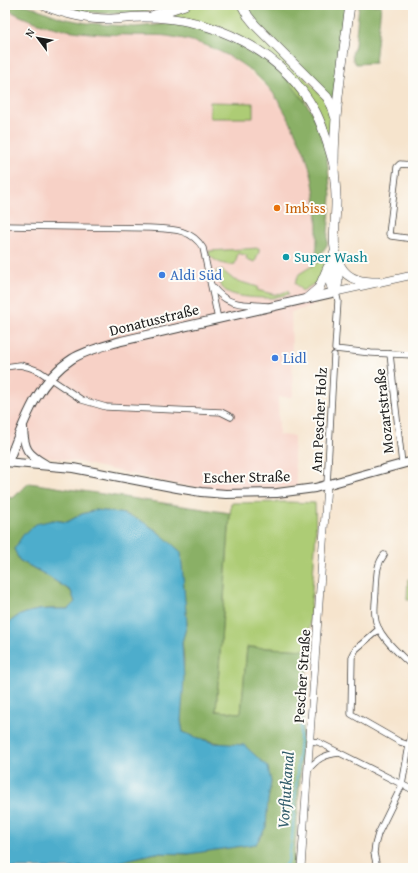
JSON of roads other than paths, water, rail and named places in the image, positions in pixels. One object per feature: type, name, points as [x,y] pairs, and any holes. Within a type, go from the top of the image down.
[{"type":"highway","points":[[43,5],[65,13],[95,18],[107,19],[144,17],[179,20],[212,28],[238,39],[272,61],[293,81],[315,111],[325,134],[334,165]]},
{"type":"highway","points":[[144,17],[174,10],[185,5]]},
{"type":"highway","points":[[242,5],[256,26],[327,97],[332,106],[336,121]]},
{"type":"highway","points":[[336,292],[332,288],[330,282],[335,249],[336,199],[334,165],[336,121],[340,72],[350,5]]},
{"type":"highway","points":[[335,249],[338,262],[338,281],[336,292]]},
{"type":"highway","points":[[306,299],[316,292],[321,284],[335,249]]},
{"type":"highway","points":[[338,262],[343,270],[351,277],[359,281],[378,282]]},
{"type":"main road","name":"Donatusstraße","points":[[6,462],[38,394],[49,379],[74,358],[121,341],[336,292]]},
{"type":"main road","points":[[23,425],[26,448],[32,457],[48,466]]},
{"type":"main road","name":"Escher Straße","points":[[6,462],[73,468],[177,488],[220,494],[277,492],[315,488],[413,461]]},
{"type":"street","points":[[413,152],[412,165],[400,164],[397,167],[389,234],[392,236],[413,238]]},
{"type":"street","points":[[5,226],[166,228],[184,231],[193,237],[203,248],[218,319]]},
{"type":"street","name":"Donatusstraße","points":[[336,292],[413,275]]},
{"type":"street","name":"Donatusstraße","points":[[212,286],[222,297],[234,302],[274,306]]},
{"type":"street","name":"Am Pescher Holz","points":[[328,485],[338,306],[336,292]]},
{"type":"street","points":[[335,352],[413,355]]},
{"type":"street","name":"Mozartstraße","points":[[390,354],[402,464]]},
{"type":"street","points":[[5,367],[20,365],[39,371],[82,400],[93,405],[121,408],[221,412],[231,417]]},
{"type":"street","name":"Pescher Straße","points":[[301,868],[328,485]]},
{"type":"street","points":[[384,555],[377,568],[375,615],[379,629],[413,667]]},
{"type":"street","points":[[379,629],[356,649],[352,657],[351,714],[400,742],[409,745]]},
{"type":"street","points":[[377,868],[374,853],[375,845],[378,834],[402,785],[413,723]]},
{"type":"street","points":[[310,741],[318,742],[413,790]]},
{"type":"street","points":[[308,770],[316,760],[328,754],[339,753]]},
{"type":"water","points":[[96,510],[124,514],[140,520],[155,530],[181,552],[187,624],[182,642],[184,679],[181,721],[183,732],[214,743],[244,745],[268,767],[271,782],[266,827],[256,844],[189,854],[156,853],[113,863],[73,868],[5,868],[5,624],[18,616],[31,612],[68,609],[75,602],[71,591],[19,560],[14,549],[23,535],[36,524],[53,520],[67,522],[82,514]]},
{"type":"waterway","name":"Vorflutkanal","points":[[283,868],[288,862],[292,839],[301,724],[300,711]]},
{"type":"place","name":"Imbiss","points":[[277,208]]},
{"type":"place","name":"Super Wash","points":[[286,257]]},
{"type":"place","name":"Aldi Süd","points":[[162,275]]},
{"type":"place","name":"Lidl","points":[[275,358]]}]
